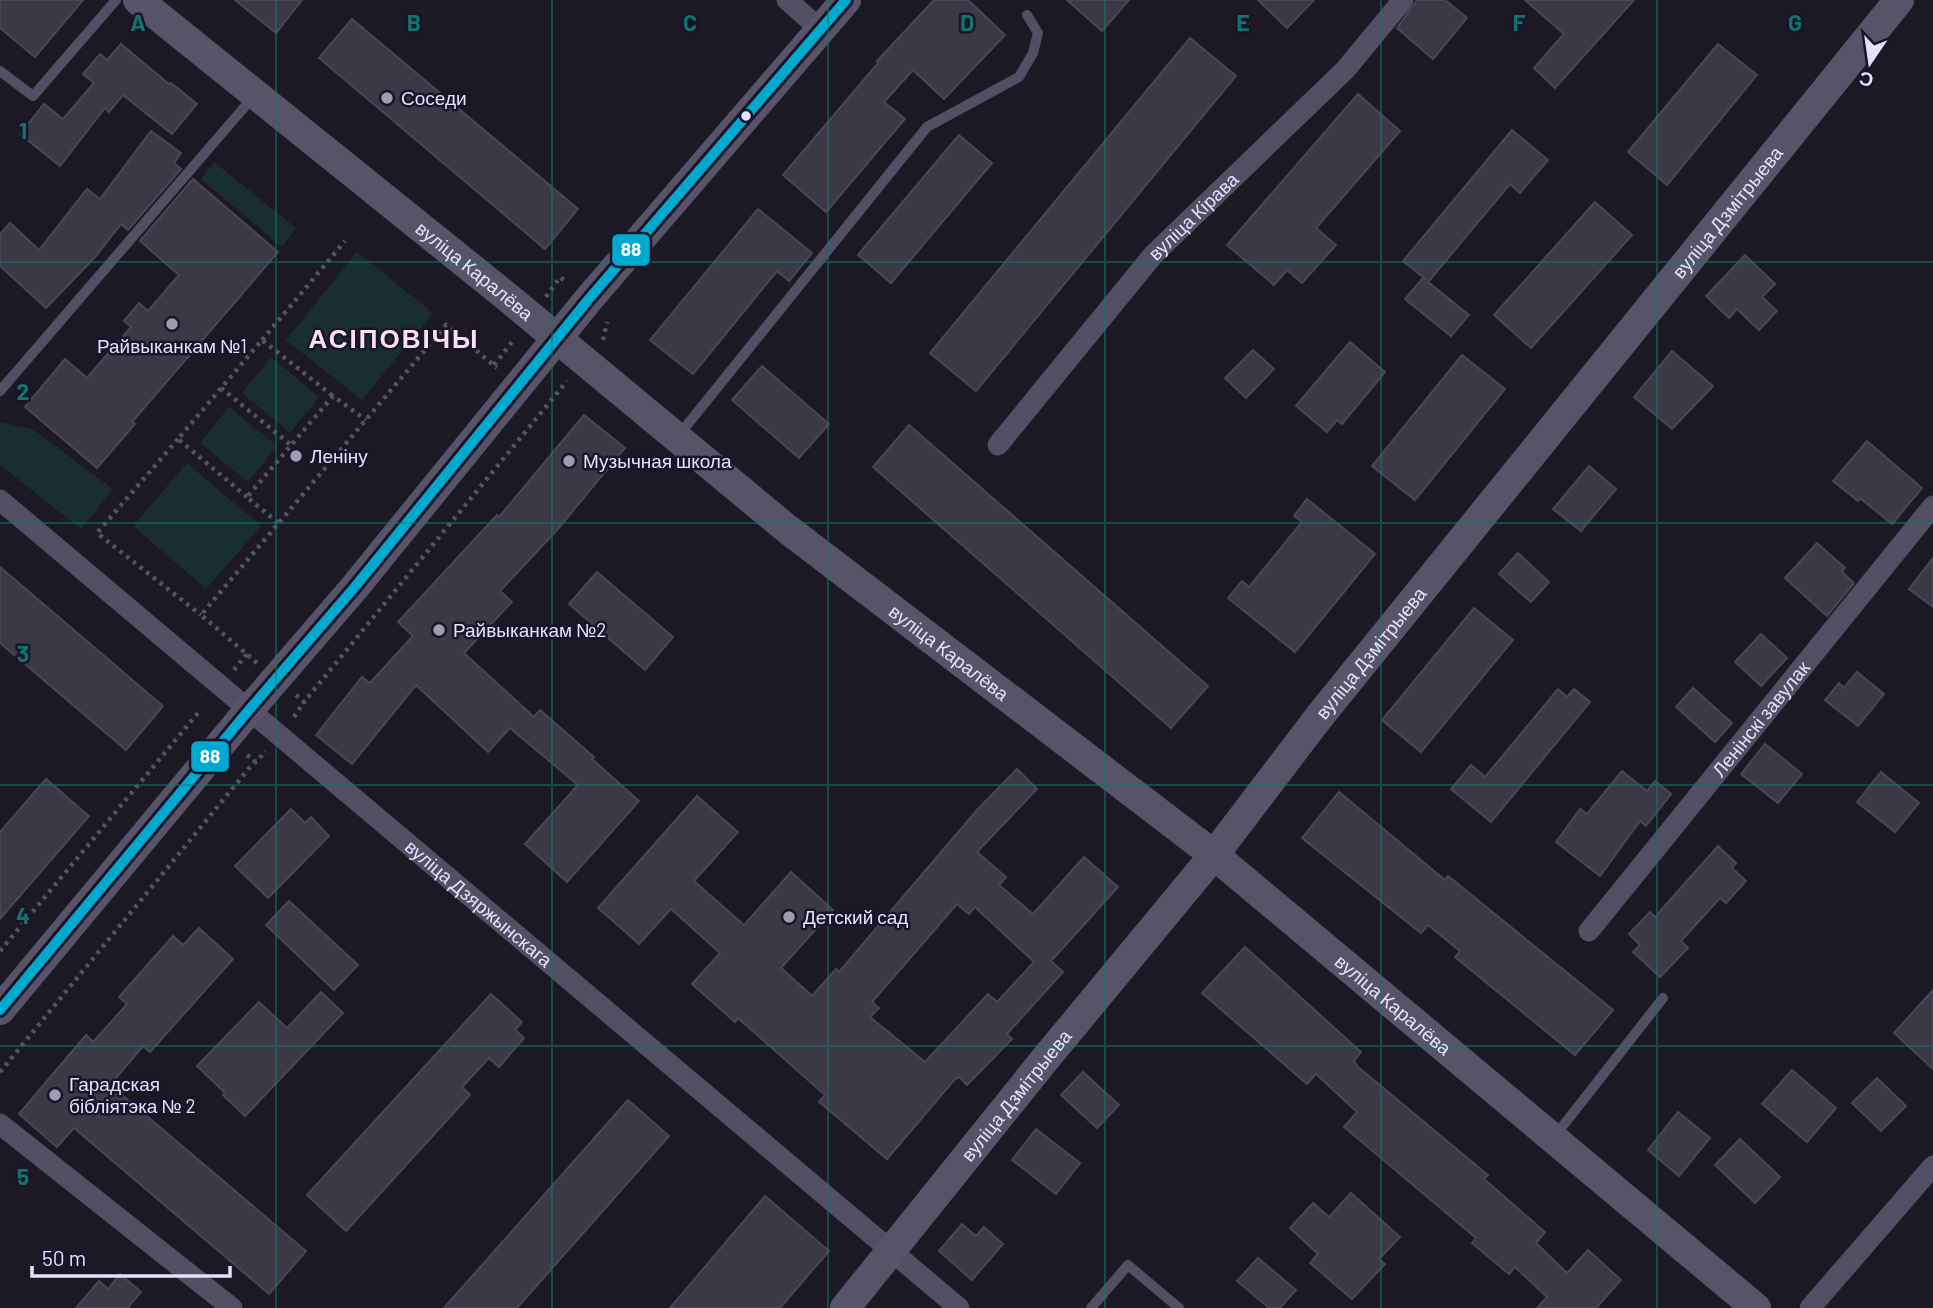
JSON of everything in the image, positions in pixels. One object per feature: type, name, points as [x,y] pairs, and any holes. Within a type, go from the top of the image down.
[{"type":"street","name":"вуліца Каралёва","points":[[138,0],[558,339],[786,528],[1213,855],[1756,1308]]},
{"type":"street","points":[[787,0],[821,30]]},
{"type":"street","points":[[0,1010],[249,709],[355,588],[588,300],[846,0]]},
{"type":"street","name":"вуліца Кірава","points":[[998,445],[1154,254],[1345,70],[1403,0]]},
{"type":"street","name":"вуліца Дзмітрыева","points":[[845,1308],[1213,855],[1319,717],[1899,0]]},
{"type":"street","name":"вуліца Дзяржынскага","points":[[0,500],[959,1308]]},
{"type":"street","name":"Ленінскі завулак","points":[[1589,931],[1933,506]]},
{"type":"street","points":[[0,1124],[232,1308]]},
{"type":"street","points":[[1810,1308],[1933,1166]]},
{"type":"lane","points":[[0,71],[33,96],[116,0]]},
{"type":"lane","points":[[677,438],[927,127],[1019,77],[1033,53],[1038,33],[1027,15]]},
{"type":"lane","points":[[0,391],[256,94]]},
{"type":"lane","points":[[1553,1139],[1663,998]]},
{"type":"lane","points":[[1091,1308],[1128,1265],[1179,1308]]},
{"type":"path","points":[[201,615],[97,533],[345,241]]},
{"type":"path","points":[[262,340],[366,420]]},
{"type":"path","points":[[222,388],[291,445]]},
{"type":"path","points":[[247,496],[333,396]]},
{"type":"path","points":[[178,439],[278,523]]},
{"type":"path","points":[[0,951],[198,713]]},
{"type":"path","points":[[0,1072],[255,761]]},
{"type":"green space","points":[[214,162],[296,228],[282,247],[201,179]]},
{"type":"green space","points":[[357,252],[433,313],[362,400],[286,340]]},
{"type":"green space","points":[[271,357],[319,397],[290,433],[242,393]]},
{"type":"green space","points":[[229,407],[277,446],[248,482],[200,443]]},
{"type":"green space","points":[[0,422],[32,429],[113,489],[81,529],[0,465]]},
{"type":"green space","points":[[187,463],[261,526],[206,589],[133,526]]},
{"type":"building","points":[[0,0],[83,0],[35,57],[0,28]]},
{"type":"building","points":[[235,0],[302,0],[276,33]]},
{"type":"building","points":[[934,0],[968,0],[1005,35],[944,99],[913,70],[884,102],[905,119],[826,212],[783,175],[879,62],[877,61]]},
{"type":"building","points":[[1067,0],[1129,0],[1102,31]]},
{"type":"building","points":[[1258,0],[1314,0],[1287,28]]},
{"type":"building","points":[[1417,0],[1445,0],[1467,18],[1433,59],[1397,28]]},
{"type":"building","points":[[1525,0],[1634,0],[1555,88],[1534,68],[1564,34]]},
{"type":"building","points":[[352,19],[578,209],[545,249],[319,58]]},
{"type":"building","points":[[1190,38],[1236,76],[976,391],[930,353]]},
{"type":"building","points":[[121,44],[197,104],[172,134],[123,95],[109,112],[105,108],[60,166],[20,134],[44,104],[63,119],[94,83],[83,74],[100,54],[107,60]]},
{"type":"building","points":[[1718,44],[1757,75],[1667,185],[1628,152]]},
{"type":"building","points":[[1358,94],[1400,131],[1316,228],[1336,245],[1302,283],[1287,270],[1274,285],[1227,245]]},
{"type":"building","points":[[1512,130],[1548,160],[1520,193],[1510,184],[1428,282],[1469,315],[1451,336],[1405,299],[1423,278],[1427,280],[1403,261]]},
{"type":"building","points":[[151,131],[181,153],[174,163],[181,169],[128,230],[121,224],[96,256],[46,308],[0,266],[0,234],[10,223],[39,250],[87,189],[100,199]]},
{"type":"building","points":[[959,135],[992,163],[891,283],[858,255]]},
{"type":"building","name":"Райвыканкам №1","points":[[193,179],[278,252],[132,422],[135,424],[97,468],[25,407],[65,359],[87,378],[131,327],[124,321],[139,303],[148,311],[179,275],[140,241]]},
{"type":"building","points":[[1595,202],[1632,235],[1531,348],[1494,315]]},
{"type":"building","points":[[758,209],[812,253],[789,281],[777,271],[693,374],[650,340]]},
{"type":"building","points":[[1745,255],[1775,284],[1762,297],[1777,311],[1759,330],[1737,309],[1729,318],[1706,296]]},
{"type":"building","points":[[1350,342],[1385,372],[1342,424],[1337,420],[1327,432],[1296,406]]},
{"type":"building","points":[[1253,350],[1274,369],[1246,398],[1225,378]]},
{"type":"building","points":[[1672,351],[1713,386],[1672,429],[1634,397]]},
{"type":"building","points":[[1462,355],[1505,389],[1415,500],[1372,466]]},
{"type":"building","points":[[762,366],[829,424],[799,458],[732,400]]},
{"type":"building","points":[[584,415],[625,448],[557,530],[500,591],[512,602],[464,653],[534,717],[540,710],[639,801],[567,882],[525,844],[578,785],[510,728],[488,752],[416,685],[352,764],[316,735],[362,677],[370,683],[413,636],[398,622],[497,515],[499,517]]},
{"type":"building","points":[[909,425],[1208,686],[1171,728],[873,467]]},
{"type":"building","points":[[1867,441],[1922,488],[1892,524],[1860,498],[1858,501],[1833,481]]},
{"type":"building","points":[[1589,466],[1616,489],[1581,531],[1553,509]]},
{"type":"building","points":[[1307,499],[1375,554],[1295,652],[1228,598],[1242,581],[1249,587],[1302,522],[1294,516]]},
{"type":"building","points":[[1817,543],[1845,568],[1842,572],[1854,583],[1827,616],[1785,578]]},
{"type":"building","points":[[1518,553],[1549,582],[1531,602],[1499,574]]},
{"type":"building","points":[[1933,558],[1933,607],[1909,589]]},
{"type":"building","points":[[0,567],[163,706],[126,750],[0,643]]},
{"type":"building","points":[[597,572],[673,637],[645,670],[569,604]]},
{"type":"building","points":[[1474,608],[1513,640],[1421,752],[1382,720]]},
{"type":"building","points":[[1761,634],[1787,658],[1761,686],[1735,662]]},
{"type":"building","points":[[1857,672],[1884,694],[1858,726],[1825,700],[1839,683],[1844,688]]},
{"type":"building","points":[[1693,688],[1732,723],[1715,742],[1676,707]]},
{"type":"building","points":[[1558,689],[1567,697],[1574,689],[1590,702],[1491,822],[1451,789],[1471,765],[1485,777]]},
{"type":"building","points":[[1765,744],[1802,774],[1778,803],[1741,774]]},
{"type":"building","points":[[1017,769],[1037,789],[977,852],[1006,877],[999,885],[1033,914],[1084,857],[1118,887],[1051,961],[1063,972],[1007,1034],[1012,1039],[967,1085],[959,1077],[955,1079],[887,1159],[819,1102],[825,1095],[738,1018],[735,1022],[692,984],[720,953],[671,909],[639,944],[598,908],[697,796],[738,832],[694,881],[744,925],[791,872],[833,910],[781,968],[812,996],[836,969],[839,972],[977,810]],"holes":[[[957,904],[969,914],[975,907],[1034,962],[997,1002],[988,994],[925,1062],[870,1017],[879,1008],[872,1002]]]},
{"type":"building","points":[[1622,771],[1647,791],[1655,781],[1671,794],[1646,826],[1640,821],[1600,876],[1556,842],[1580,809],[1587,814]]},
{"type":"building","points":[[1881,772],[1919,803],[1895,832],[1857,802]]},
{"type":"building","points":[[46,779],[89,816],[0,919],[0,832]]},
{"type":"building","points":[[1339,792],[1445,880],[1448,876],[1613,1010],[1575,1055],[1455,957],[1460,951],[1428,925],[1421,933],[1302,838]]},
{"type":"building","points":[[291,809],[305,823],[311,817],[329,836],[268,898],[235,866]]},
{"type":"building","points":[[1718,846],[1736,863],[1732,868],[1746,881],[1726,903],[1720,898],[1681,941],[1688,948],[1660,977],[1633,952],[1640,945],[1629,934],[1650,912],[1655,917]]},
{"type":"building","points":[[289,901],[358,965],[334,990],[266,925]]},
{"type":"building","points":[[199,928],[233,959],[150,1052],[143,1046],[110,1085],[306,1251],[269,1294],[74,1128],[57,1147],[19,1114],[86,1035],[93,1042],[127,1004],[119,997],[173,936],[183,945]]},
{"type":"building","points":[[1245,947],[1361,1052],[1354,1061],[1358,1067],[1488,1175],[1484,1179],[1545,1232],[1536,1243],[1567,1273],[1588,1250],[1621,1280],[1596,1308],[1537,1308],[1547,1297],[1515,1267],[1509,1274],[1472,1243],[1476,1238],[1344,1127],[1357,1112],[1316,1074],[1307,1084],[1202,993]]},
{"type":"building","points":[[1933,990],[1933,1069],[1894,1033]]},
{"type":"building","points":[[321,992],[343,1013],[245,1116],[197,1066],[259,1002],[287,1028]]},
{"type":"building","points":[[491,994],[522,1022],[515,1030],[524,1038],[499,1067],[489,1058],[462,1087],[470,1095],[346,1231],[307,1195]]},
{"type":"building","points":[[1792,1070],[1836,1108],[1807,1142],[1762,1104]]},
{"type":"building","points":[[1083,1072],[1119,1105],[1097,1128],[1061,1095]]},
{"type":"building","points":[[1877,1078],[1906,1106],[1881,1131],[1852,1103]]},
{"type":"building","points":[[628,1100],[669,1136],[517,1308],[444,1308]]},
{"type":"building","points":[[1678,1112],[1710,1138],[1679,1176],[1648,1150]]},
{"type":"building","points":[[1036,1129],[1080,1163],[1056,1194],[1012,1160]]},
{"type":"building","points":[[1740,1139],[1780,1177],[1755,1203],[1715,1165]]},
{"type":"building","points":[[1351,1193],[1400,1237],[1379,1259],[1385,1264],[1352,1299],[1310,1263],[1318,1254],[1290,1228],[1313,1203],[1329,1217]]},
{"type":"building","points":[[765,1196],[829,1251],[780,1308],[670,1308]]},
{"type":"building","points":[[962,1224],[976,1236],[984,1227],[1003,1244],[972,1280],[939,1251]]},
{"type":"building","points":[[1258,1258],[1296,1290],[1280,1308],[1269,1308],[1237,1281]]},
{"type":"building","points":[[120,1274],[141,1292],[128,1307],[130,1308],[76,1308],[99,1281],[108,1289]]},
{"type":"transit line","name":"88","points":[[0,1010],[354,588],[588,300],[846,0]]},
{"type":"place","name":"Соседи","points":[[387,98]]},
{"type":"place","name":"Райвыканкам №1","points":[[172,324]]},
{"type":"place","name":"Леніну","points":[[296,456]]},
{"type":"place","name":"Музычная школа","points":[[569,461]]},
{"type":"place","name":"Райвыканкам №2","points":[[439,630]]},
{"type":"place","name":"Детский сад","points":[[789,917]]},
{"type":"place","name":"Гарадская бібліятэка № 2","points":[[55,1095]]},
{"type":"district","name":"АСІПОВІЧЫ","points":[[394,339]]}]
